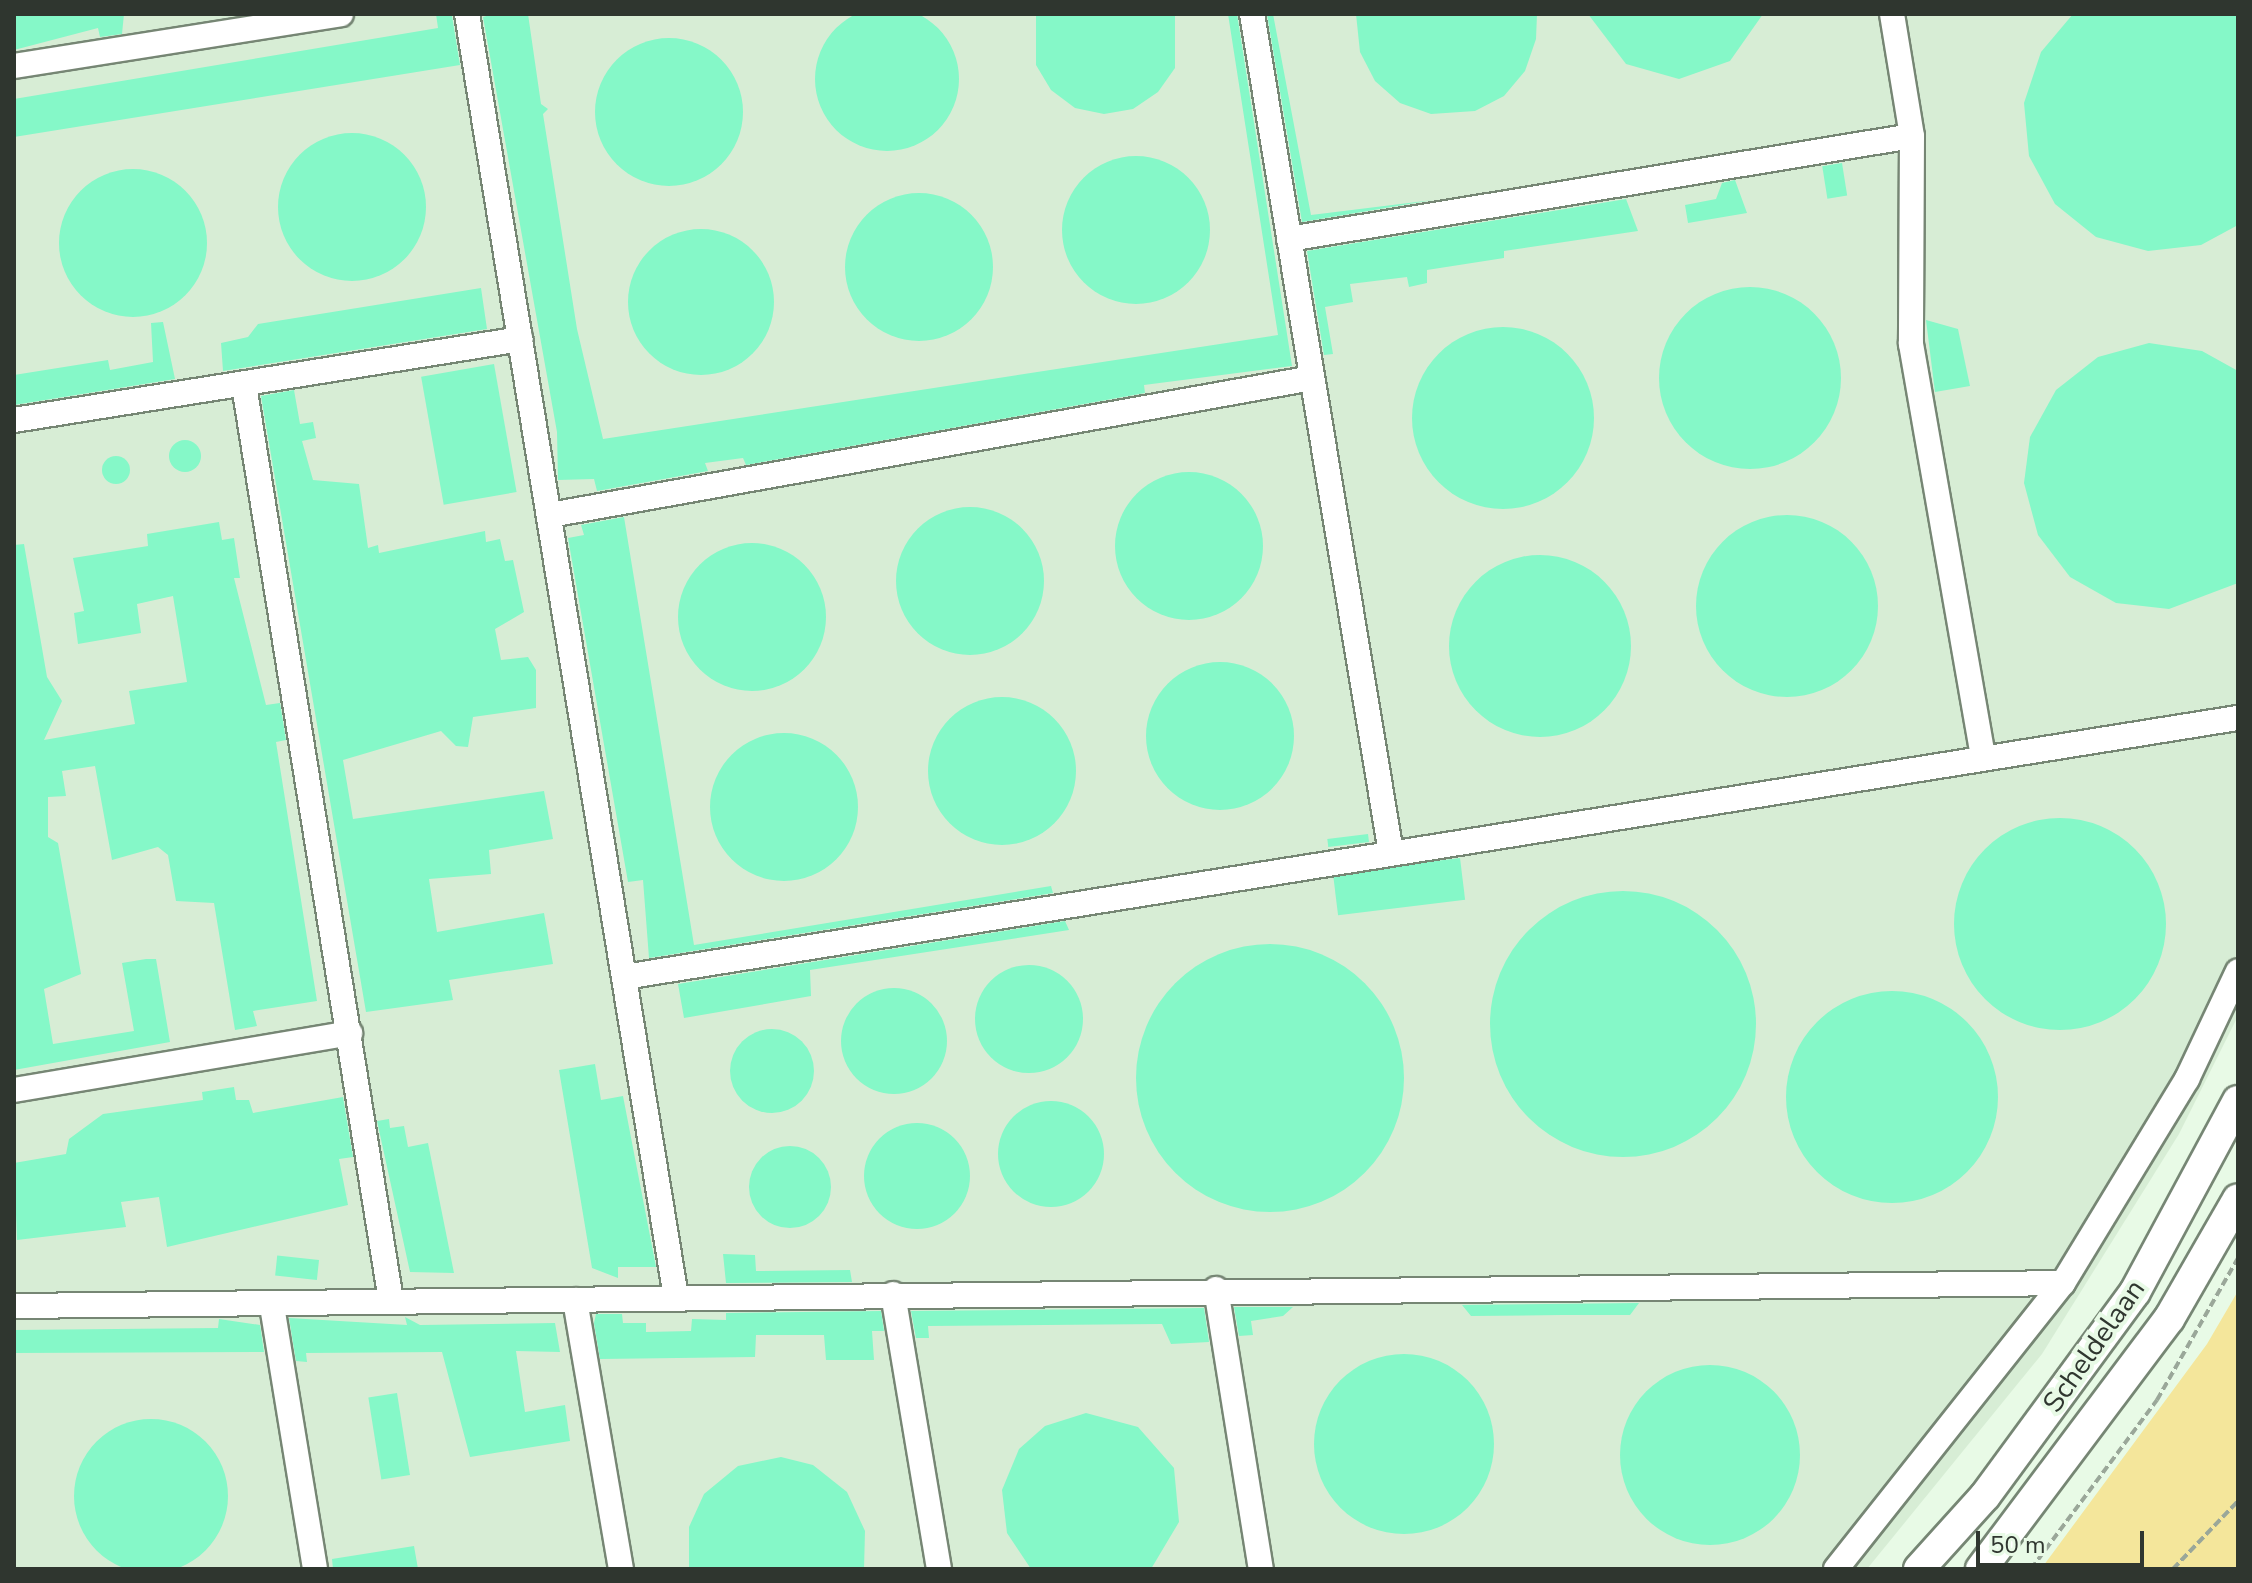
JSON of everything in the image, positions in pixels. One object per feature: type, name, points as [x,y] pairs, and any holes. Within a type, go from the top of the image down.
[{"type":"main road","name":"Scheldelaan","points":[[1919,1569],[1985,1496],[2135,1292],[2238,1101]]},
{"type":"main road","name":"Scheldelaan","points":[[1981,1569],[2169,1319],[2238,1199]]},
{"type":"lane","points":[[14,66],[192,26],[341,14]]},
{"type":"lane","points":[[467,14],[676,1297]]},
{"type":"lane","points":[[1252,14],[1391,853]]},
{"type":"lane","points":[[1892,14],[1912,136],[1911,344],[1983,757]]},
{"type":"lane","points":[[1289,239],[1912,136]]},
{"type":"lane","points":[[14,420],[521,339]]},
{"type":"lane","points":[[550,515],[1312,378]]},
{"type":"lane","points":[[244,385],[391,1301]]},
{"type":"lane","points":[[624,977],[2238,718]]},
{"type":"lane","points":[[1836,1569],[2063,1283],[2187,1079],[2238,971]]},
{"type":"lane","points":[[14,1090],[350,1033]]},
{"type":"lane","points":[[14,1306],[272,1306],[391,1301],[1216,1289],[2063,1283]]},
{"type":"lane","points":[[1216,1289],[1261,1569]]},
{"type":"lane","points":[[893,1294],[939,1569]]},
{"type":"lane","points":[[575,1300],[621,1569]]},
{"type":"lane","points":[[272,1306],[315,1569]]},
{"type":"path","points":[[2031,1569],[2157,1400],[2238,1258]]},
{"type":"path","points":[[2173,1569],[2238,1501]]},
{"type":"shaded area","points":[[14,14],[2238,14],[2238,1016],[2179,1134],[2042,1354],[1867,1569],[14,1569]]},
{"type":"shaded area","points":[[2238,1291],[2238,1569],[2041,1569],[2207,1344]]},
{"type":"building","points":[[887,7],[915,12],[938,28],[954,51],[959,79],[954,107],[938,130],[915,146],[887,151],[859,146],[836,130],[820,107],[815,79],[820,51],[836,28],[859,12]]},
{"type":"building","points":[[124,14],[122,34],[100,37],[98,28],[14,50],[14,16]]},
{"type":"building","points":[[436,14],[452,16],[460,65],[14,137],[14,99],[438,28]]},
{"type":"building","points":[[528,14],[541,104],[548,109],[543,114],[577,329],[603,439],[1278,335],[1228,14],[1237,14],[1292,366],[1144,385],[1145,393],[746,465],[743,458],[705,463],[708,471],[597,491],[594,479],[558,480],[557,432],[483,17]]},
{"type":"building","points":[[1036,14],[1175,14],[1175,68],[1158,92],[1133,109],[1104,114],[1075,108],[1051,90],[1036,65]]},
{"type":"building","points":[[1267,14],[1273,14],[1311,215],[1433,200],[1302,222]]},
{"type":"building","points":[[1356,14],[1537,14],[1536,39],[1525,71],[1504,96],[1475,111],[1431,114],[1400,103],[1375,81],[1360,52]]},
{"type":"building","points":[[1588,14],[1763,14],[1730,61],[1679,79],[1626,64]]},
{"type":"building","points":[[2073,14],[2238,14],[2238,225],[2201,245],[2148,251],[2096,237],[2055,204],[2029,156],[2024,103],[2041,52]]},
{"type":"building","points":[[669,38],[697,44],[721,60],[737,84],[743,112],[737,140],[721,164],[697,180],[669,186],[641,180],[617,164],[601,140],[595,112],[601,84],[617,60],[641,44]]},
{"type":"building","points":[[352,133],[380,139],[404,155],[420,179],[426,207],[420,235],[404,259],[380,275],[352,281],[324,275],[300,259],[284,235],[278,207],[284,179],[300,155],[324,139]]},
{"type":"building","points":[[1136,156],[1164,162],[1188,178],[1204,202],[1210,230],[1204,258],[1188,282],[1164,298],[1136,304],[1108,298],[1084,282],[1068,258],[1062,230],[1068,202],[1084,178],[1108,162]]},
{"type":"building","points":[[1842,163],[1847,196],[1827,199],[1822,166]]},
{"type":"building","points":[[133,169],[161,175],[185,191],[201,215],[207,243],[201,271],[185,295],[161,311],[133,317],[105,311],[81,295],[65,271],[59,243],[65,215],[81,191],[105,175]]},
{"type":"building","points":[[1735,180],[1747,213],[1688,223],[1685,205],[1716,199],[1722,183]]},
{"type":"building","points":[[919,193],[947,199],[971,215],[987,239],[993,267],[987,295],[971,319],[947,335],[919,341],[891,335],[867,319],[851,295],[845,267],[851,239],[867,215],[891,199]]},
{"type":"building","points":[[1626,199],[1638,231],[1504,251],[1504,258],[1427,270],[1427,283],[1409,287],[1407,277],[1350,284],[1353,302],[1325,307],[1333,354],[1324,355],[1307,251]]},
{"type":"building","points":[[701,229],[729,234],[753,250],[769,274],[774,302],[769,330],[753,354],[729,370],[701,375],[673,370],[649,354],[633,330],[628,302],[633,274],[649,250],[673,234]]},
{"type":"building","points":[[1750,287],[1785,294],[1801,302],[1814,314],[1826,327],[1834,343],[1841,378],[1834,413],[1826,429],[1814,442],[1801,454],[1785,462],[1750,469],[1715,462],[1699,454],[1686,442],[1674,429],[1666,413],[1659,378],[1666,343],[1674,327],[1686,314],[1699,302],[1715,294]]},
{"type":"building","points":[[481,288],[487,329],[223,371],[221,343],[248,337],[258,324]]},
{"type":"building","points":[[1926,320],[1958,329],[1970,386],[1935,392]]},
{"type":"building","points":[[163,322],[175,379],[14,405],[14,375],[108,360],[110,370],[153,362],[151,323]]},
{"type":"building","points":[[1503,327],[1538,334],[1567,354],[1587,383],[1594,418],[1587,453],[1567,482],[1538,502],[1503,509],[1468,502],[1439,482],[1419,453],[1412,418],[1419,383],[1439,354],[1468,334]]},
{"type":"building","points":[[2149,343],[2202,351],[2238,371],[2238,583],[2169,609],[2116,603],[2070,577],[2038,535],[2024,483],[2030,437],[2056,390],[2098,357]]},
{"type":"building","points":[[494,364],[517,492],[444,505],[421,377]]},
{"type":"building","points":[[294,390],[300,424],[313,422],[316,438],[302,441],[313,480],[359,484],[368,548],[378,545],[379,553],[485,531],[486,542],[500,539],[505,561],[513,560],[524,612],[495,629],[501,660],[528,657],[536,670],[536,708],[473,717],[468,747],[456,746],[441,731],[343,760],[353,819],[544,791],[553,839],[489,850],[491,874],[429,879],[437,932],[544,913],[553,964],[449,980],[453,1000],[366,1012],[261,396]]},
{"type":"building","points":[[185,440],[196,445],[201,456],[196,467],[185,472],[174,467],[169,456],[174,445]]},
{"type":"building","points":[[116,456],[126,460],[130,470],[126,480],[116,484],[106,480],[102,470],[106,460]]},
{"type":"building","points":[[1189,472],[1217,478],[1241,494],[1257,518],[1263,546],[1257,574],[1241,598],[1217,614],[1189,620],[1161,614],[1137,598],[1121,574],[1115,546],[1121,518],[1137,494],[1161,478]]},
{"type":"building","points":[[970,507],[998,513],[1022,529],[1038,553],[1044,581],[1038,609],[1022,633],[998,649],[970,655],[942,649],[918,633],[902,609],[896,581],[902,553],[918,529],[942,513]]},
{"type":"building","points":[[1787,515],[1822,522],[1838,530],[1851,542],[1863,555],[1871,571],[1878,606],[1871,641],[1863,657],[1851,670],[1838,682],[1822,690],[1787,697],[1752,690],[1736,682],[1723,670],[1711,657],[1703,641],[1696,606],[1703,571],[1711,555],[1723,542],[1736,530],[1752,522]]},
{"type":"building","points":[[624,517],[694,945],[1051,886],[1053,893],[649,958],[643,880],[628,882],[568,538],[584,535],[581,525]]},
{"type":"building","points":[[219,522],[222,540],[234,538],[240,578],[234,578],[266,705],[280,703],[286,740],[276,742],[317,1001],[253,1011],[257,1026],[235,1030],[214,903],[176,901],[168,855],[158,847],[112,860],[95,766],[62,771],[66,796],[48,797],[48,837],[58,843],[81,974],[44,989],[53,1044],[134,1031],[122,963],[146,959],[156,959],[170,1042],[14,1070],[14,545],[24,544],[47,677],[62,701],[44,740],[135,724],[129,691],[187,682],[173,596],[137,604],[141,633],[78,644],[74,613],[84,611],[73,558],[148,546],[147,534]]},
{"type":"building","points":[[752,543],[780,549],[804,565],[820,589],[826,617],[820,645],[804,669],[780,685],[752,691],[724,685],[700,669],[684,645],[678,617],[684,589],[700,565],[724,549]]},
{"type":"building","points":[[1540,555],[1575,562],[1604,582],[1624,611],[1631,646],[1624,681],[1604,710],[1575,730],[1540,737],[1505,730],[1476,710],[1456,681],[1449,646],[1456,611],[1476,582],[1505,562]]},
{"type":"building","points":[[1220,662],[1248,668],[1272,684],[1288,708],[1294,736],[1288,764],[1272,788],[1248,804],[1220,810],[1192,804],[1168,788],[1152,764],[1146,736],[1152,708],[1168,684],[1192,668]]},
{"type":"building","points":[[1002,697],[1030,703],[1054,719],[1070,743],[1076,771],[1070,799],[1054,823],[1030,839],[1002,845],[974,839],[950,823],[934,799],[928,771],[934,743],[950,719],[974,703]]},
{"type":"building","points":[[784,733],[812,739],[836,755],[852,779],[858,807],[852,835],[836,859],[812,875],[784,881],[756,875],[732,859],[716,835],[710,807],[716,779],[732,755],[756,739]]},
{"type":"building","points":[[2060,818],[2101,826],[2135,849],[2158,883],[2166,924],[2158,965],[2135,999],[2101,1022],[2060,1030],[2019,1022],[1985,999],[1962,965],[1954,924],[1962,883],[1985,849],[2019,826]]},
{"type":"building","points":[[1368,834],[1369,842],[1328,847],[1327,839]]},
{"type":"building","points":[[1460,858],[1465,900],[1338,915],[1333,874]]},
{"type":"building","points":[[1623,891],[1649,893],[1674,901],[1697,913],[1717,930],[1734,950],[1746,973],[1754,998],[1754,1050],[1746,1075],[1734,1098],[1717,1118],[1697,1135],[1674,1147],[1649,1155],[1623,1157],[1597,1155],[1572,1147],[1549,1135],[1529,1118],[1512,1098],[1500,1075],[1492,1050],[1490,1024],[1492,998],[1500,973],[1512,950],[1529,930],[1549,913],[1572,901],[1597,893]]},
{"type":"building","points":[[1065,921],[1069,930],[810,970],[811,996],[684,1018],[678,984]]},
{"type":"building","points":[[1270,944],[1321,954],[1365,983],[1394,1027],[1404,1078],[1394,1129],[1365,1173],[1321,1202],[1270,1212],[1219,1202],[1175,1173],[1146,1129],[1136,1078],[1146,1027],[1175,983],[1219,954]]},
{"type":"building","points":[[1029,965],[1050,969],[1067,981],[1079,998],[1083,1019],[1079,1040],[1067,1057],[1050,1069],[1029,1073],[1008,1069],[991,1057],[979,1040],[975,1019],[979,998],[991,981],[1008,969]]},
{"type":"building","points":[[894,988],[914,992],[932,1003],[943,1021],[947,1041],[943,1061],[932,1079],[914,1090],[894,1094],[874,1090],[856,1079],[845,1061],[841,1041],[845,1021],[856,1003],[874,992]]},
{"type":"building","points":[[1892,991],[1933,999],[1967,1022],[1990,1056],[1998,1097],[1990,1138],[1967,1172],[1933,1195],[1892,1203],[1851,1195],[1817,1172],[1794,1138],[1786,1097],[1794,1056],[1817,1022],[1851,999]]},
{"type":"building","points":[[772,1029],[795,1036],[807,1048],[814,1071],[807,1094],[795,1106],[772,1113],[749,1106],[737,1094],[730,1071],[737,1048],[749,1036]]},
{"type":"building","points":[[595,1064],[601,1100],[623,1096],[656,1267],[618,1267],[618,1278],[592,1268],[559,1070]]},
{"type":"building","points":[[234,1087],[236,1100],[249,1100],[253,1113],[343,1097],[353,1157],[339,1159],[348,1205],[167,1247],[159,1197],[121,1202],[126,1227],[17,1240],[14,1163],[66,1154],[69,1139],[103,1114],[203,1100],[202,1092]]},
{"type":"building","points":[[1051,1101],[1071,1105],[1089,1116],[1100,1134],[1104,1154],[1100,1174],[1089,1192],[1071,1203],[1051,1207],[1031,1203],[1013,1192],[1002,1174],[998,1154],[1002,1134],[1013,1116],[1031,1105]]},
{"type":"building","points":[[389,1119],[390,1128],[404,1126],[408,1147],[428,1143],[454,1273],[410,1272],[377,1121]]},
{"type":"building","points":[[917,1123],[937,1127],[955,1138],[966,1156],[970,1176],[966,1196],[955,1214],[937,1225],[917,1229],[897,1225],[879,1214],[868,1196],[864,1176],[868,1156],[879,1138],[897,1127]]},
{"type":"building","points":[[782,1146],[798,1146],[813,1153],[824,1164],[831,1187],[828,1203],[819,1216],[798,1228],[782,1228],[767,1221],[756,1210],[749,1195],[749,1179],[756,1164],[767,1153]]},
{"type":"building","points":[[723,1254],[755,1255],[756,1271],[850,1270],[852,1282],[726,1283]]},
{"type":"building","points":[[277,1256],[319,1260],[317,1280],[275,1276]]},
{"type":"building","points":[[1639,1303],[1630,1315],[1471,1316],[1462,1305]]},
{"type":"building","points":[[1234,1307],[1293,1307],[1283,1316],[1251,1321],[1253,1335],[1239,1336]]},
{"type":"building","points":[[1204,1308],[1209,1342],[1171,1344],[1162,1324],[928,1326],[929,1338],[916,1338],[911,1311]]},
{"type":"building","points":[[881,1311],[884,1331],[872,1331],[874,1360],[826,1360],[824,1335],[756,1335],[755,1357],[600,1359],[594,1323],[596,1314],[622,1314],[623,1323],[646,1323],[646,1332],[691,1331],[692,1319],[726,1320],[726,1313]]},
{"type":"building","points":[[405,1317],[420,1325],[555,1323],[560,1352],[516,1351],[525,1412],[565,1405],[570,1441],[470,1457],[442,1352],[306,1353],[307,1362],[296,1361],[289,1318],[407,1325]]},
{"type":"building","points":[[219,1319],[260,1325],[264,1352],[14,1353],[14,1330],[218,1328]]},
{"type":"building","points":[[1404,1354],[1438,1361],[1468,1380],[1487,1410],[1494,1444],[1487,1478],[1468,1508],[1438,1527],[1404,1534],[1370,1527],[1340,1508],[1321,1478],[1314,1444],[1321,1410],[1340,1380],[1370,1361]]},
{"type":"building","points":[[1710,1365],[1744,1372],[1774,1391],[1793,1421],[1800,1455],[1793,1489],[1774,1519],[1744,1538],[1710,1545],[1676,1538],[1646,1519],[1627,1489],[1620,1455],[1627,1421],[1646,1391],[1676,1372]]},
{"type":"building","points":[[397,1393],[410,1475],[381,1480],[368,1398]]},
{"type":"building","points":[[1086,1413],[1138,1427],[1174,1468],[1179,1522],[1151,1569],[1031,1569],[1007,1533],[1002,1490],[1019,1449],[1045,1426]]},
{"type":"building","points":[[151,1419],[180,1425],[205,1442],[222,1467],[228,1496],[222,1525],[205,1550],[180,1567],[151,1573],[122,1567],[97,1550],[80,1525],[74,1496],[80,1467],[97,1442],[122,1425]]},
{"type":"building","points":[[781,1457],[813,1465],[847,1492],[865,1531],[864,1569],[689,1569],[689,1527],[704,1494],[738,1466]]},
{"type":"building","points":[[414,1546],[418,1569],[333,1569],[332,1559]]}]
